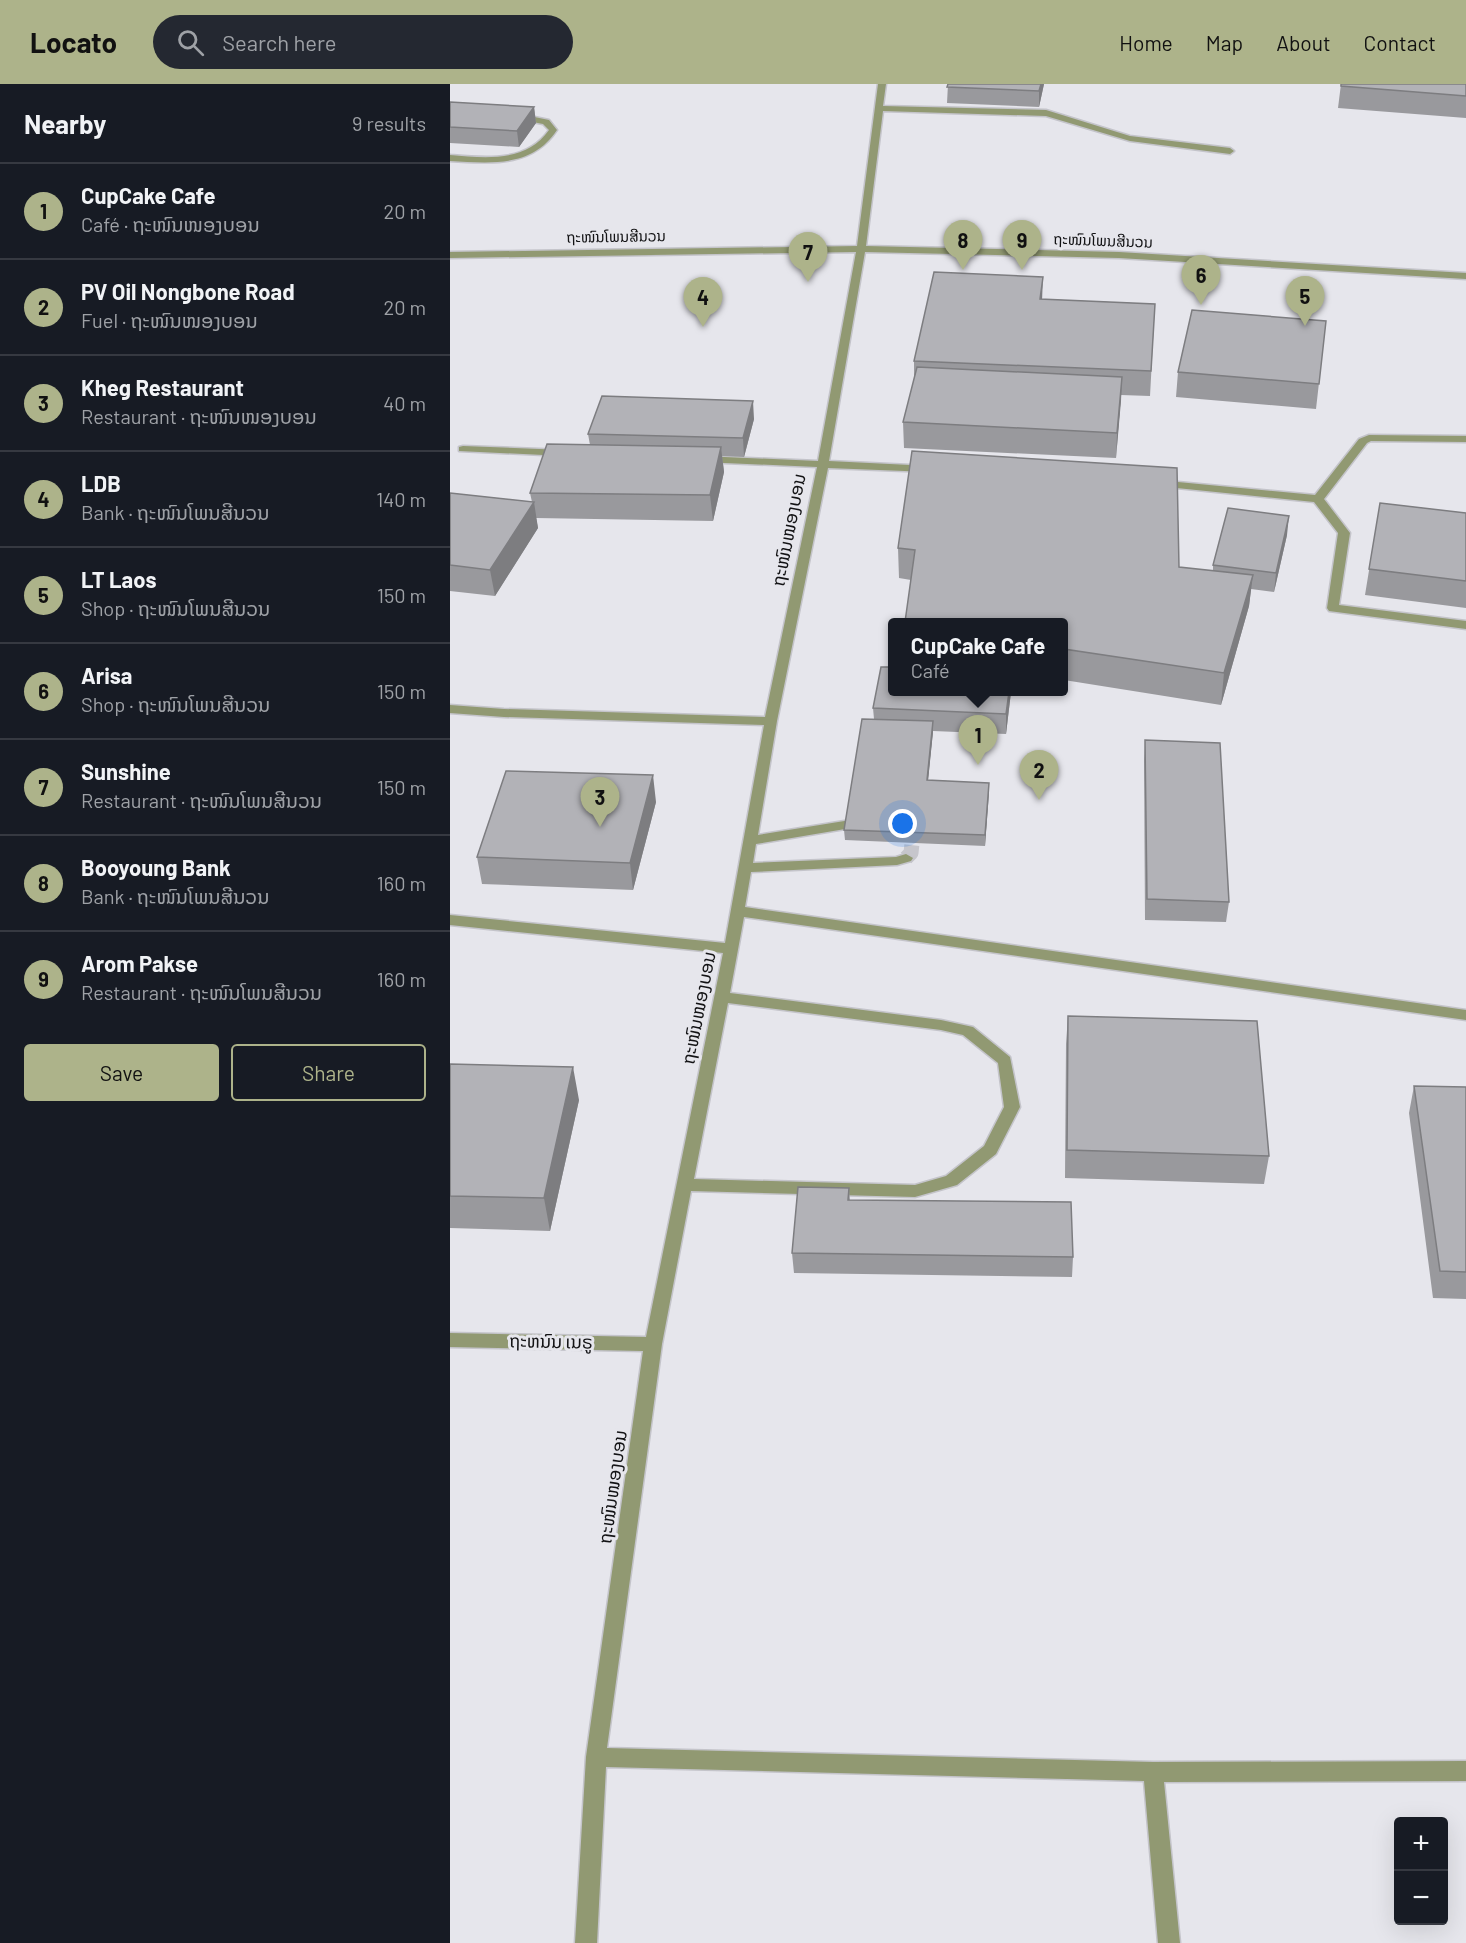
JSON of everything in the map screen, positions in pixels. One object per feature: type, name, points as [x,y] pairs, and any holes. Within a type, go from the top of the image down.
[{"type":"street","name":"ຖະໜົນໜອງບອນ","points":[[586,1943],[596,1757],[653,1344],[731,949],[771,721],[823,463],[861,249],[882,84]]},
{"type":"street","points":[[878,108],[1046,113],[1071,119],[1114,135],[1155,143],[1230,151]]},
{"type":"street","points":[[450,158],[501,160],[537,149],[548,140],[553,130],[546,122],[505,115]]},
{"type":"street","name":"ຖະໜົນໂພນສີນວນ","points":[[450,255],[861,249],[1119,255],[1466,276]]},
{"type":"street","points":[[1318,499],[1363,441],[1369,438],[1466,439]]},
{"type":"street","points":[[463,449],[571,453]]},
{"type":"street","points":[[691,458],[941,470]]},
{"type":"street","points":[[1143,482],[1318,499]]},
{"type":"street","points":[[1318,499],[1323,510],[1339,524],[1344,533],[1333,608],[1466,625]]},
{"type":"street","points":[[450,709],[504,713],[771,721]]},
{"type":"street","points":[[751,840],[873,820]]},
{"type":"street","points":[[746,868],[897,861],[906,858]]},
{"type":"street","points":[[738,911],[1466,1015]]},
{"type":"street","points":[[450,920],[731,949]]},
{"type":"street","points":[[684,1185],[915,1191],[951,1181],[990,1150],[1012,1107],[1005,1061],[968,1031],[941,1025],[721,997]]},
{"type":"street","name":"ຖະຫນົນ ເນຣູ","points":[[450,1340],[653,1344]]},
{"type":"street","points":[[596,1757],[1153,1772],[1466,1771]]},
{"type":"street","points":[[1153,1772],[1169,1943]]},
{"type":"building","points":[[948,84],[1041,84],[1039,91],[947,87]]},
{"type":"building","points":[[1341,84],[1466,84],[1466,96],[1341,86]]},
{"type":"building","points":[[450,102],[534,107],[517,131],[450,127]]},
{"type":"building","points":[[934,272],[1043,277],[1040,299],[1155,304],[1151,371],[914,361]]},
{"type":"building","points":[[1192,310],[1326,321],[1319,384],[1178,372]]},
{"type":"building","points":[[917,367],[1122,377],[1117,433],[903,422]]},
{"type":"building","points":[[602,396],[753,401],[743,438],[588,434]]},
{"type":"building","points":[[547,444],[721,447],[710,495],[530,493]]},
{"type":"building","points":[[912,451],[1177,468],[1179,567],[1253,575],[1224,673],[1068,650],[1068,618],[906,618],[915,550],[898,548]]},
{"type":"building","points":[[450,493],[534,502],[490,570],[450,565]]},
{"type":"building","points":[[1380,503],[1466,513],[1466,581],[1369,569]]},
{"type":"building","points":[[1228,508],[1289,516],[1276,573],[1213,565]]},
{"type":"building","points":[[881,667],[888,667],[888,696],[1008,696],[1006,714],[873,708]]},
{"type":"building","points":[[862,719],[933,721],[927,780],[989,783],[985,835],[844,830]]},
{"type":"building","points":[[1145,740],[1220,743],[1229,902],[1147,899]]},
{"type":"building","points":[[506,771],[653,775],[630,863],[477,857]]},
{"type":"building","points":[[1068,1016],[1257,1021],[1269,1156],[1067,1150]]},
{"type":"building","points":[[450,1064],[573,1067],[544,1198],[450,1196]]},
{"type":"building","points":[[1414,1086],[1466,1087],[1466,1272],[1440,1271]]},
{"type":"building","points":[[798,1187],[849,1188],[848,1200],[1071,1202],[1073,1257],[792,1253]]},
{"type":"tunnel","points":[[906,858],[911,853],[914,824]]},
{"type":"place","name":"Booyoung Bank","points":[[963,270]]},
{"type":"place","name":"Arom Pakse","points":[[1022,270]]},
{"type":"place","name":"Sunshine","points":[[808,282]]},
{"type":"place","name":"Arisa","points":[[1201,305]]},
{"type":"place","name":"LT Laos","points":[[1305,326]]},
{"type":"place","name":"LDB","points":[[703,327]]},
{"type":"place","name":"CupCake Cafe","points":[[978,765]]},
{"type":"place","name":"PV Oil Nongbone Road","points":[[1039,800]]},
{"type":"place","name":"Kheg Restaurant","points":[[600,827]]}]
